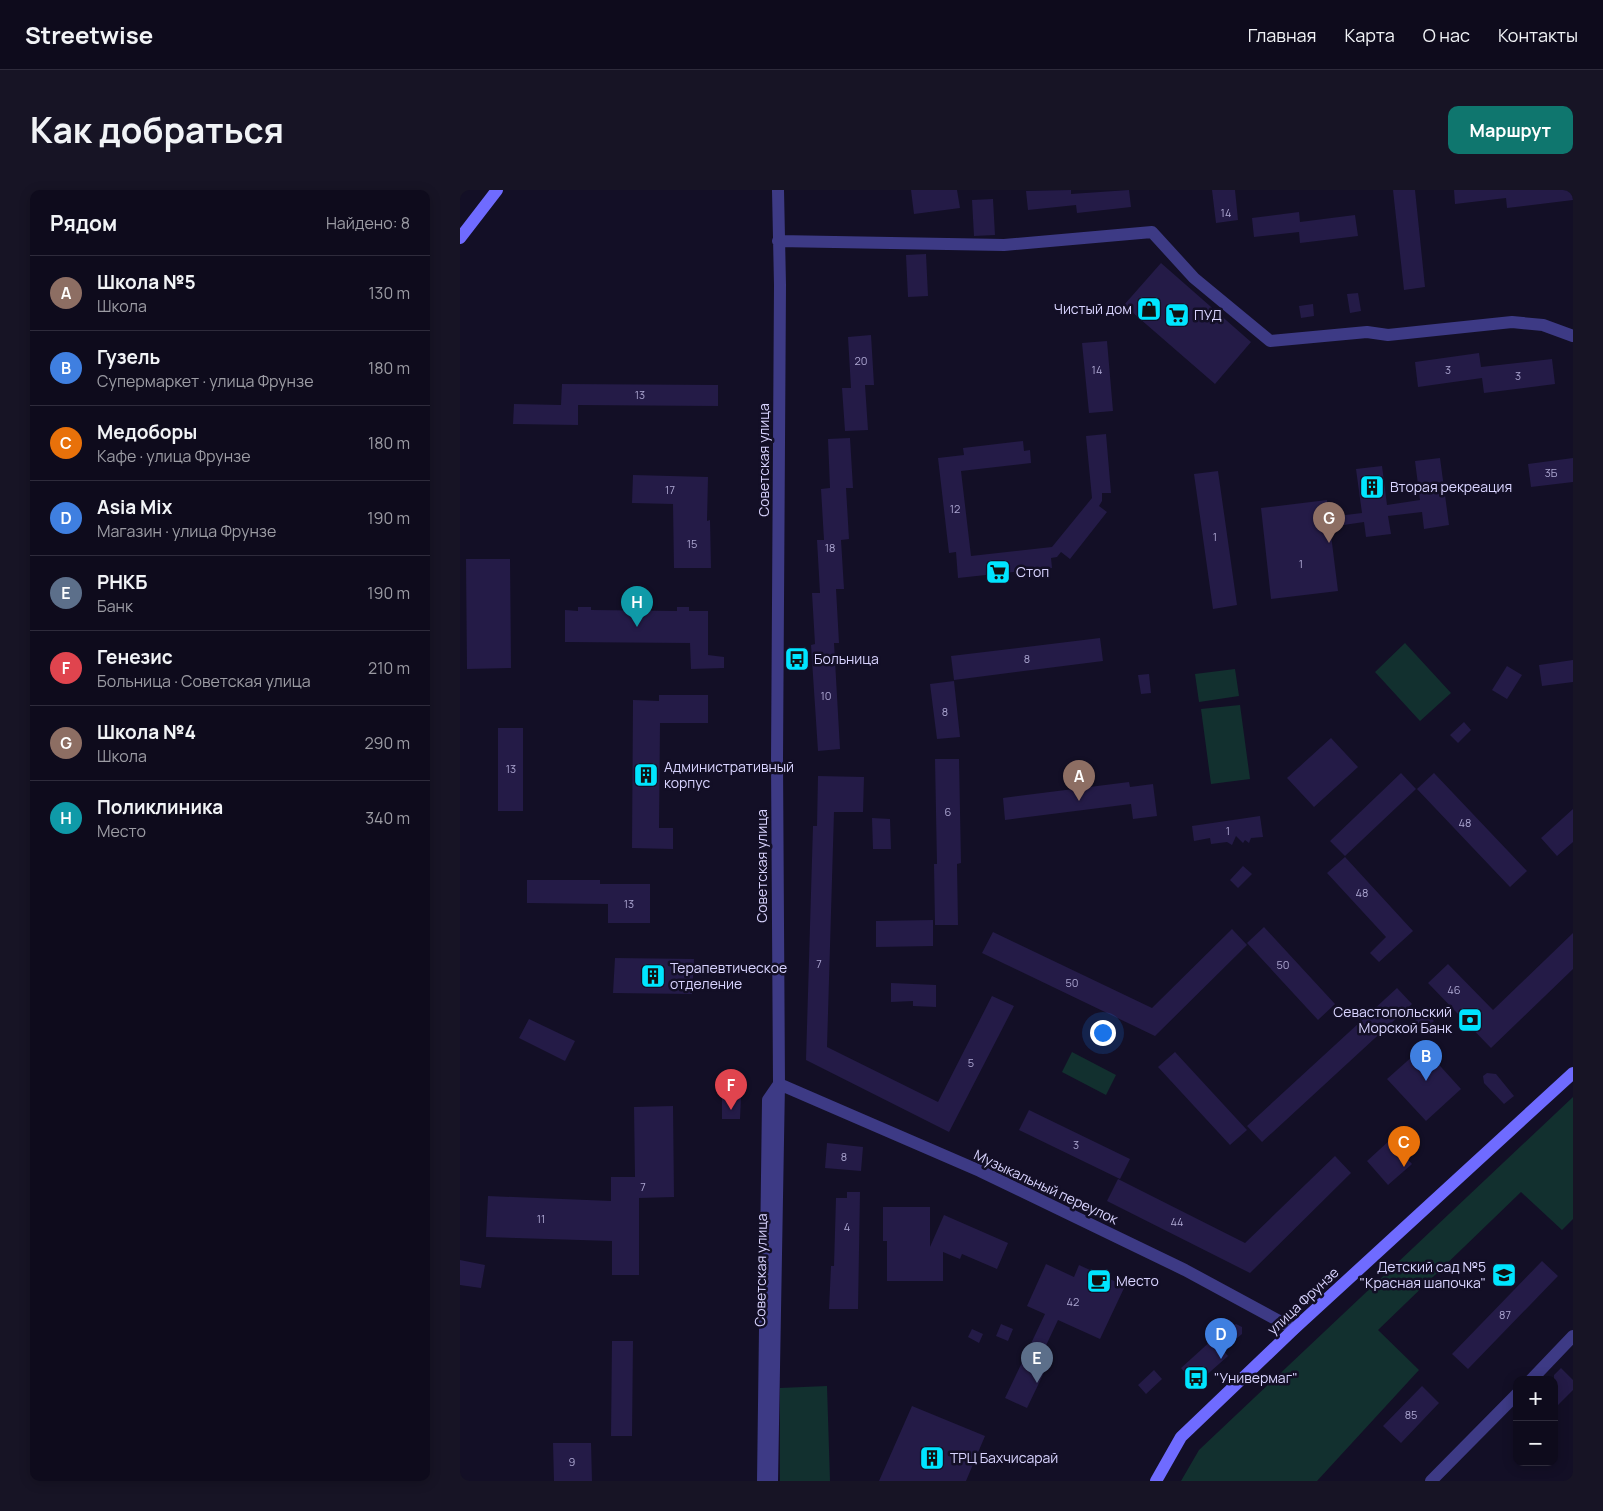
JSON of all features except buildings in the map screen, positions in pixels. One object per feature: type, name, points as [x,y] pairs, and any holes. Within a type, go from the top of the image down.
[{"type":"main road","points":[[460,238],[497,190]]},
{"type":"main road","name":"улица Фрунзе","points":[[1156,1481],[1181,1437],[1294,1329],[1573,1073]]},
{"type":"street","name":"Советская улица","points":[[772,1481],[779,1084],[777,781],[780,295],[778,190]]},
{"type":"street","points":[[778,241],[1004,245],[1152,232],[1194,278],[1270,341],[1367,332],[1388,335],[1512,322],[1543,325],[1573,336]]},
{"type":"street","points":[[763,1481],[768,1100],[779,1084]]},
{"type":"street","name":"Музыкальный переулок","points":[[779,1084],[980,1171],[1185,1270],[1294,1329]]},
{"type":"street","points":[[1534,1376],[1573,1336]]},
{"type":"street","points":[[1431,1481],[1513,1398]]},
{"type":"green space","points":[[1405,643],[1451,693],[1420,721],[1375,672]]},
{"type":"green space","points":[[1235,669],[1239,696],[1199,702],[1195,674]]},
{"type":"green space","points":[[1240,705],[1250,779],[1211,784],[1201,709]]},
{"type":"green space","points":[[1072,1052],[1116,1075],[1106,1095],[1062,1072]]},
{"type":"green space","points":[[1573,1097],[1573,1219],[1562,1230],[1521,1192],[1378,1330],[1419,1370],[1317,1481],[1181,1481],[1199,1450]]},
{"type":"green space","points":[[827,1386],[830,1481],[780,1481],[780,1388]]},
{"type":"place","name":"Чистый дом","points":[[1149,309]]},
{"type":"place","name":"ПУД","points":[[1177,315]]},
{"type":"place","name":"Вторая рекреация","points":[[1372,487]]},
{"type":"place","name":"Школа №4","points":[[1329,543]]},
{"type":"place","name":"Стоп","points":[[998,572]]},
{"type":"place","name":"Поликлиника","points":[[637,627]]},
{"type":"place","name":"Больница","points":[[797,659]]},
{"type":"place","name":"Административный корпус","points":[[646,775]]},
{"type":"place","name":"Школа №5","points":[[1079,801]]},
{"type":"place","name":"Терапевтическое отделение","points":[[653,976]]},
{"type":"place","name":"Севастопольский Морской Банк","points":[[1470,1020]]},
{"type":"place","name":"Гузель","points":[[1426,1081]]},
{"type":"place","name":"Генезис","points":[[731,1110]]},
{"type":"place","name":"Медоборы","points":[[1404,1167]]},
{"type":"place","name":"Детский сад №5 \"Красная шапочка\"","points":[[1504,1275]]},
{"type":"place","name":"Место","points":[[1099,1281]]},
{"type":"place","name":"Asia Mix","points":[[1221,1359]]},
{"type":"place","name":"\"Универмаг\"","points":[[1196,1378]]},
{"type":"place","name":"РНКБ","points":[[1037,1383]]},
{"type":"place","name":"ТРЦ Бахчисарай","points":[[932,1458]]}]
